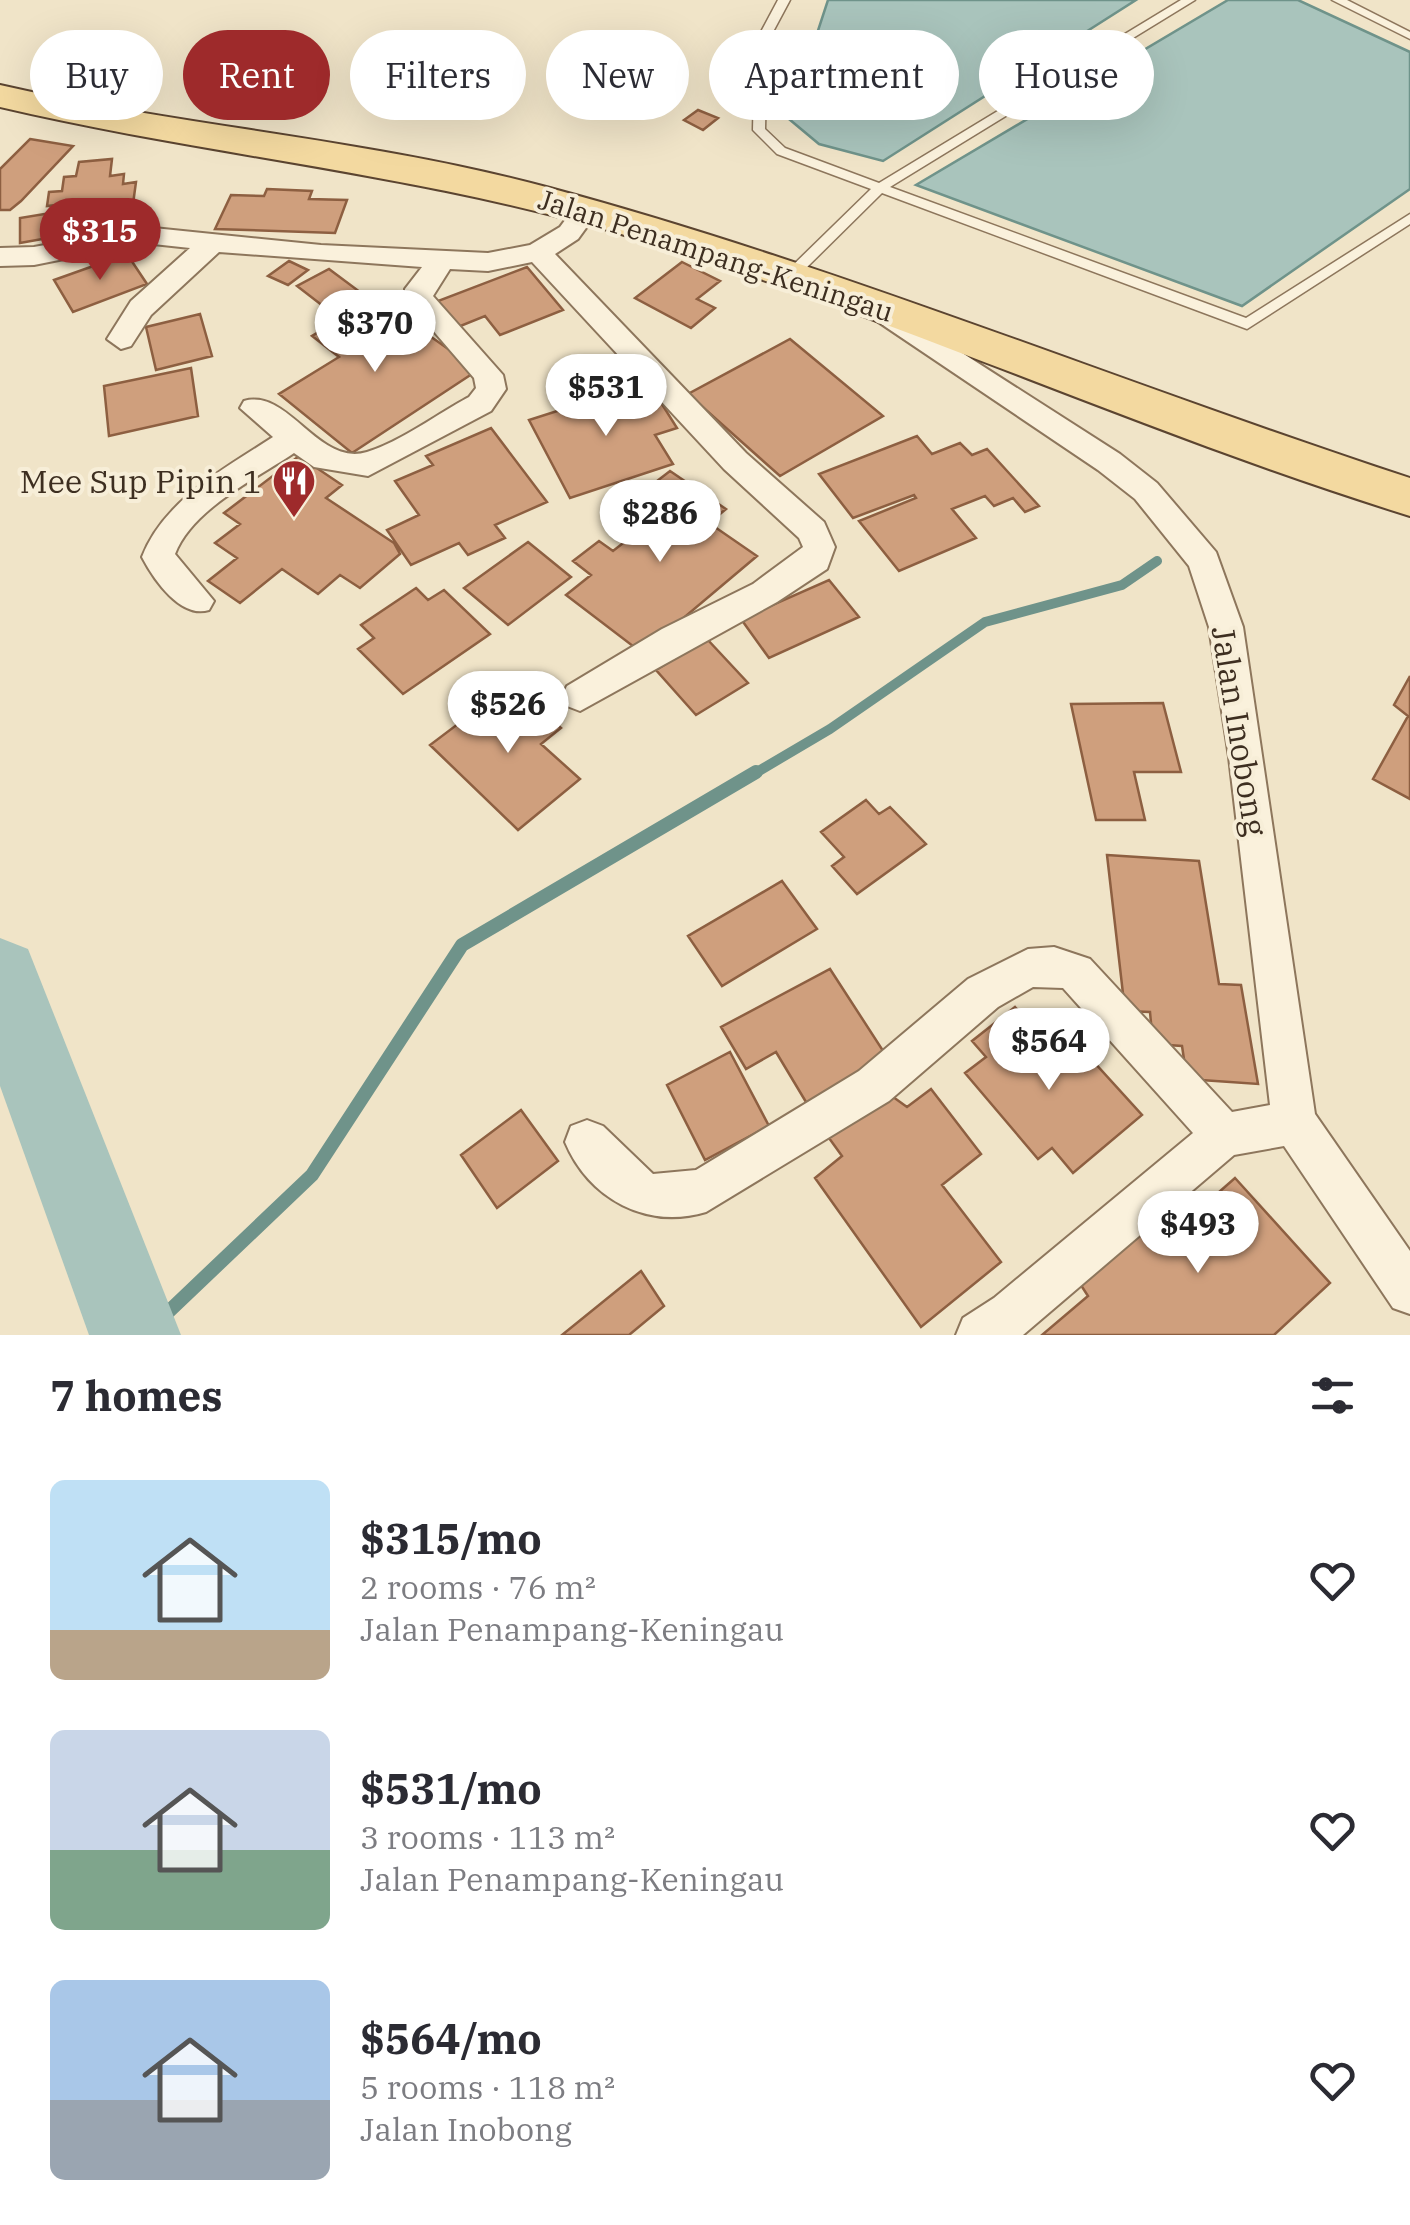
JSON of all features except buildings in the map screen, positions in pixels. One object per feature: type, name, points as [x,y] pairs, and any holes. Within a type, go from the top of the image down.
[{"type":"main road","name":"Jalan Penampang-Keningau","points":[[0,96],[80,114],[418,170],[586,210],[794,274],[1200,427],[1410,497]]},
{"type":"street","points":[[0,256],[34,256],[144,236],[210,245],[488,262],[538,252],[569,234],[586,210]]},
{"type":"street","points":[[121,339],[140,308],[210,245]]},
{"type":"street","points":[[538,252],[735,461],[813,531],[819,547],[815,560],[764,594],[674,639],[580,696]]},
{"type":"street","points":[[255,408],[325,459],[368,466],[480,404],[491,389],[488,375],[419,298],[419,289],[441,262]]},
{"type":"street","name":"Jalan Inobong","points":[[870,302],[946,358],[1109,462],[1146,491],[1204,561],[1226,627],[1248,756],[1294,1122],[1410,1291]]},
{"type":"street","points":[[197,601],[158,557],[163,540],[188,514],[295,437]]},
{"type":"street","points":[[587,1142],[635,1191],[650,1198],[686,1198],[706,1190],[874,1086],[1011,974],[1054,966],[1076,973],[1224,1135]]},
{"type":"street","points":[[980,1335],[1011,1315],[1224,1135],[1294,1122]]},
{"type":"lane","points":[[784,0],[761,44],[759,130],[781,151],[1247,324],[1410,218]]},
{"type":"lane","points":[[794,274],[878,189],[1189,0]]},
{"type":"lane","points":[[1338,0],[1410,36]]},
{"type":"water","points":[[828,0],[1136,0],[1089,30],[979,30],[979,100],[959,113],[959,30],[818,30]]},
{"type":"water","points":[[1228,0],[1298,0],[1410,52],[1410,189],[1242,306],[916,185],[1026,120],[1154,120],[1154,44]]},
{"type":"water","points":[[790,120],[947,120],[883,161],[819,144]]},
{"type":"waterway","points":[[752,775],[830,729],[985,622],[1122,585],[1157,561]]},
{"type":"waterway","points":[[144,1335],[312,1175],[462,945],[756,772]]},
{"type":"waterway","points":[[0,976],[135,1335]]},
{"type":"place","name":"Mee Sup Pipin 1","points":[[294,519]]}]
